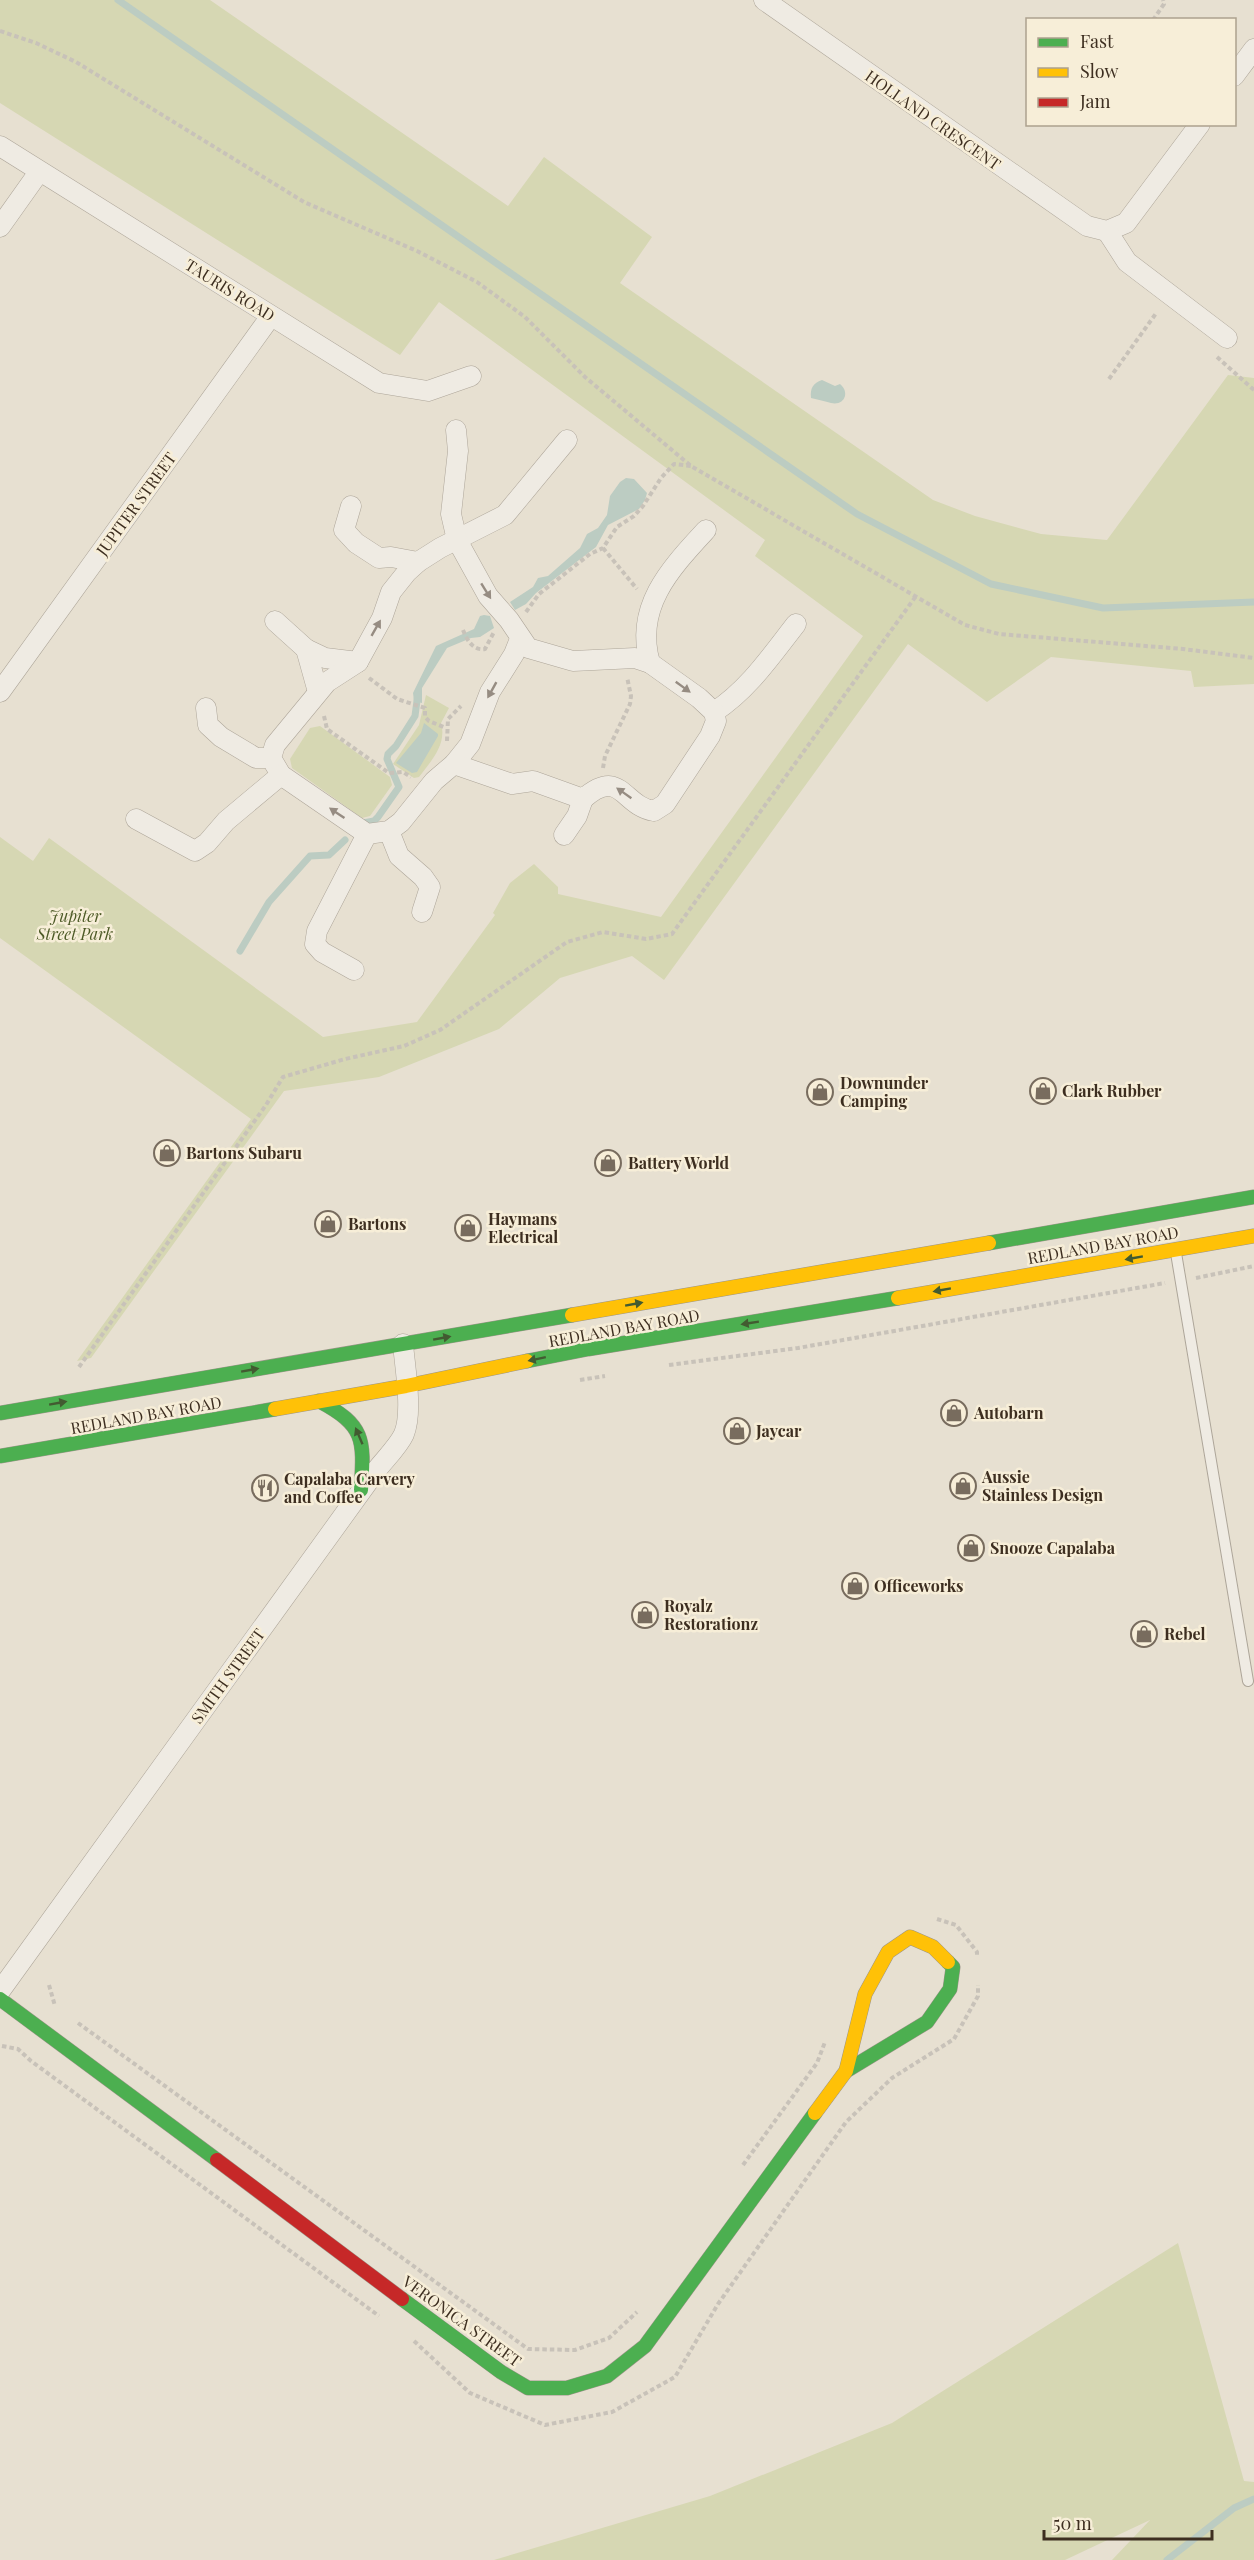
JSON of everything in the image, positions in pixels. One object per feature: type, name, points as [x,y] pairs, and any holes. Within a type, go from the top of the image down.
[{"type":"main road","name":"REDLAND BAY ROAD","points":[[0,1413],[1170,1217],[1254,1197]]},
{"type":"main road","name":"REDLAND BAY ROAD","points":[[0,1456],[406,1386],[588,1349],[852,1306],[1174,1245],[1254,1236]]},
{"type":"main road","points":[[319,1401],[340,1412],[352,1422],[359,1434],[363,1446],[361,1490]]},
{"type":"main road","name":"VERONICA STREET","points":[[0,1999],[492,2365],[528,2388],[567,2388],[607,2376],[645,2346],[846,2071],[865,1994],[888,1952],[910,1937],[933,1947],[953,1967],[950,1989],[927,2022],[846,2071]]},
{"type":"street","name":"HOLLAND CRESCENT","points":[[764,0],[1068,215],[1087,226],[1107,231]]},
{"type":"street","points":[[1236,73],[1254,49]]},
{"type":"street","points":[[1199,126],[1126,224],[1107,231],[1126,262],[1227,338]]},
{"type":"street","name":"TAURIS ROAD","points":[[0,146],[379,383],[428,391],[471,376]]},
{"type":"street","points":[[0,227],[39,171]]},
{"type":"street","name":"JUPITER STREET","points":[[0,692],[272,316]]},
{"type":"street","points":[[456,430],[458,451],[451,514],[457,540],[488,596],[509,620],[528,648],[573,661],[635,658],[650,663],[699,698],[714,712],[716,721],[710,736],[665,804],[654,811],[644,810],[626,793],[612,785],[596,788],[583,799],[577,816],[564,835]]},
{"type":"street","points":[[136,819],[195,851],[207,843],[276,766],[275,744],[318,692],[327,682],[359,669],[391,592],[418,562],[505,515],[567,440]]},
{"type":"street","points":[[351,506],[344,530],[356,543],[379,558],[398,558],[418,562]]},
{"type":"street","points":[[650,663],[645,645],[645,624],[652,603],[672,571],[706,530]]},
{"type":"street","points":[[379,558],[391,592]]},
{"type":"street","points":[[275,621],[306,649],[359,669]]},
{"type":"street","points":[[714,712],[732,701],[749,684],[795,624]]},
{"type":"street","points":[[206,708],[208,725],[221,737],[256,758],[276,766],[368,834],[389,831],[401,822],[434,781],[454,764],[470,744],[490,692],[514,654],[520,639]]},
{"type":"street","points":[[306,649],[318,692]]},
{"type":"street","points":[[454,764],[512,784],[533,781],[583,799]]},
{"type":"street","points":[[389,831],[399,856],[423,877],[430,887],[429,898],[422,912]]},
{"type":"street","points":[[354,970],[322,952],[315,944],[317,931],[368,834]]},
{"type":"street","name":"SMITH STREET","points":[[0,1991],[361,1490],[403,1436],[406,1424],[406,1386],[403,1344]]},
{"type":"lane","points":[[1174,1245],[1248,1681]]},
{"type":"path","points":[[1154,18],[1164,4],[1164,0]]},
{"type":"path","points":[[0,31],[36,43],[76,62],[304,202],[417,251],[477,282],[525,317],[585,377],[692,466],[965,625],[999,634],[1183,649],[1254,658]]},
{"type":"path","points":[[1109,379],[1157,312]]},
{"type":"path","points":[[1210,351],[1254,390]]},
{"type":"path","points":[[463,630],[467,640],[476,648],[485,649],[497,629],[497,621],[509,620],[525,613],[539,594],[590,554],[603,548],[617,527],[634,516],[643,506],[661,478],[674,464],[692,466]]},
{"type":"path","points":[[79,1367],[266,1105],[283,1077],[345,1059],[404,1046],[440,1030],[567,942],[603,932],[646,939],[672,934],[916,596]]},
{"type":"path","points":[[359,669],[397,699],[423,706],[425,717],[429,721],[446,728]]},
{"type":"path","points":[[316,719],[329,712]]},
{"type":"path","points":[[324,716],[327,729],[389,773],[403,772]]},
{"type":"path","points":[[667,1366],[798,1348],[1254,1266]]},
{"type":"path","points":[[571,1382],[613,1374]]},
{"type":"path","points":[[929,1917],[956,1925],[977,1952],[977,1963]]},
{"type":"path","points":[[411,2339],[471,2393],[545,2425],[612,2412],[675,2377],[718,2304],[846,2122],[892,2078],[954,2039],[978,1996],[978,1974]]},
{"type":"path","points":[[49,1984],[54,2005],[63,2012]]},
{"type":"path","points":[[73,2019],[528,2349],[575,2350],[609,2338],[641,2308]]},
{"type":"path","points":[[738,2172],[817,2063],[828,2033]]},
{"type":"path","points":[[2,2046],[18,2049],[31,2061],[383,2319]]},
{"type":"green space","name":"Jupiter Street Park","points":[[0,0],[210,0],[508,206],[544,157],[652,237],[620,283],[933,500],[975,516],[1041,534],[1107,540],[1228,375],[1254,378],[1254,684],[1194,687],[1191,671],[1051,657],[987,702],[908,644],[664,980],[632,956],[560,978],[499,1029],[379,1077],[284,1091],[91,1358],[77,1361],[251,1119],[0,938],[0,837],[33,861],[49,838],[323,1037],[417,1022],[495,915],[493,913],[510,883],[534,864],[558,887],[558,894],[661,917],[863,636],[755,556],[765,540],[439,302],[400,355],[0,103]]},
{"type":"green space","points":[[426,695],[449,708],[441,723],[442,738],[437,752],[419,777],[414,778],[393,764],[419,725]]},
{"type":"green space","points":[[320,726],[390,777],[392,785],[370,816],[362,818],[292,768],[290,759],[310,728]]},
{"type":"green space","points":[[1178,2243],[1244,2481],[1254,2482],[1254,2560],[1112,2560],[1150,2520],[1065,2560],[494,2560],[710,2496],[892,2423]]},
{"type":"shaded area","points":[[822,380],[835,386],[840,384],[845,391],[843,400],[831,403],[811,398],[813,386]]},
{"type":"shaded area","points":[[626,478],[634,479],[647,493],[639,509],[608,525],[596,547],[536,593],[526,604],[515,610],[510,602],[533,587],[538,578],[548,576],[580,548],[587,534],[598,528],[607,515],[610,496],[620,482]]},
{"type":"shaded area","points":[[480,616],[490,616],[494,628],[480,637],[471,638],[447,648],[422,688],[422,703],[414,701],[413,693],[436,646],[474,629]]},
{"type":"shaded area","points":[[424,723],[438,736],[417,772],[412,773],[396,763],[421,733]]},
{"type":"waterway","points":[[118,0],[857,514],[991,584],[1103,608],[1254,602]]},
{"type":"waterway","points":[[363,823],[374,821],[399,787],[387,759],[388,754],[396,746],[415,716],[418,693]]},
{"type":"waterway","points":[[240,951],[269,902],[310,856],[329,855],[345,840]]},
{"type":"waterway","points":[[1167,2560],[1234,2508],[1254,2499]]},
{"type":"traffic: fast","points":[[989,1243],[1254,1197]]},
{"type":"traffic: fast","points":[[527,1361],[898,1298]]},
{"type":"traffic: fast","points":[[0,1413],[572,1315]]},
{"type":"traffic: fast","points":[[319,1401],[346,1418],[359,1436],[362,1459],[361,1490]]},
{"type":"traffic: fast","points":[[0,1456],[275,1409]]},
{"type":"traffic: fast","points":[[846,2071],[927,2022],[950,1989],[953,1967],[948,1962]]},
{"type":"traffic: fast","points":[[0,1999],[217,2160]]},
{"type":"traffic: fast","points":[[402,2299],[501,2372],[528,2388],[567,2388],[607,2376],[645,2346],[815,2113]]},
{"type":"traffic: slow","points":[[898,1298],[1254,1236]]},
{"type":"traffic: slow","points":[[572,1315],[989,1243]]},
{"type":"traffic: slow","points":[[275,1409],[406,1386],[527,1361]]},
{"type":"traffic: slow","points":[[815,2113],[846,2071],[865,1994],[888,1952],[910,1937],[933,1947],[948,1962]]},
{"type":"traffic: jam","points":[[217,2160],[402,2299]]},
{"type":"place","name":"Clark Rubber","points":[[1043,1091]]},
{"type":"place","name":"Downunder Camping","points":[[820,1092]]},
{"type":"place","name":"Bartons Subaru","points":[[167,1153]]},
{"type":"place","name":"Battery World","points":[[608,1163]]},
{"type":"place","name":"Bartons","points":[[328,1224]]},
{"type":"place","name":"Haymans Electrical","points":[[468,1228]]},
{"type":"place","name":"Autobarn","points":[[954,1413]]},
{"type":"place","name":"Jaycar","points":[[737,1431]]},
{"type":"place","name":"Aussie Stainless Design","points":[[963,1486]]},
{"type":"place","name":"Capalaba Carvery and Coffee","points":[[265,1488]]},
{"type":"place","name":"Snooze Capalaba","points":[[971,1548]]},
{"type":"place","name":"Officeworks","points":[[855,1586]]},
{"type":"place","name":"Royalz Restorationz","points":[[645,1615]]},
{"type":"place","name":"Rebel","points":[[1144,1634]]}]
